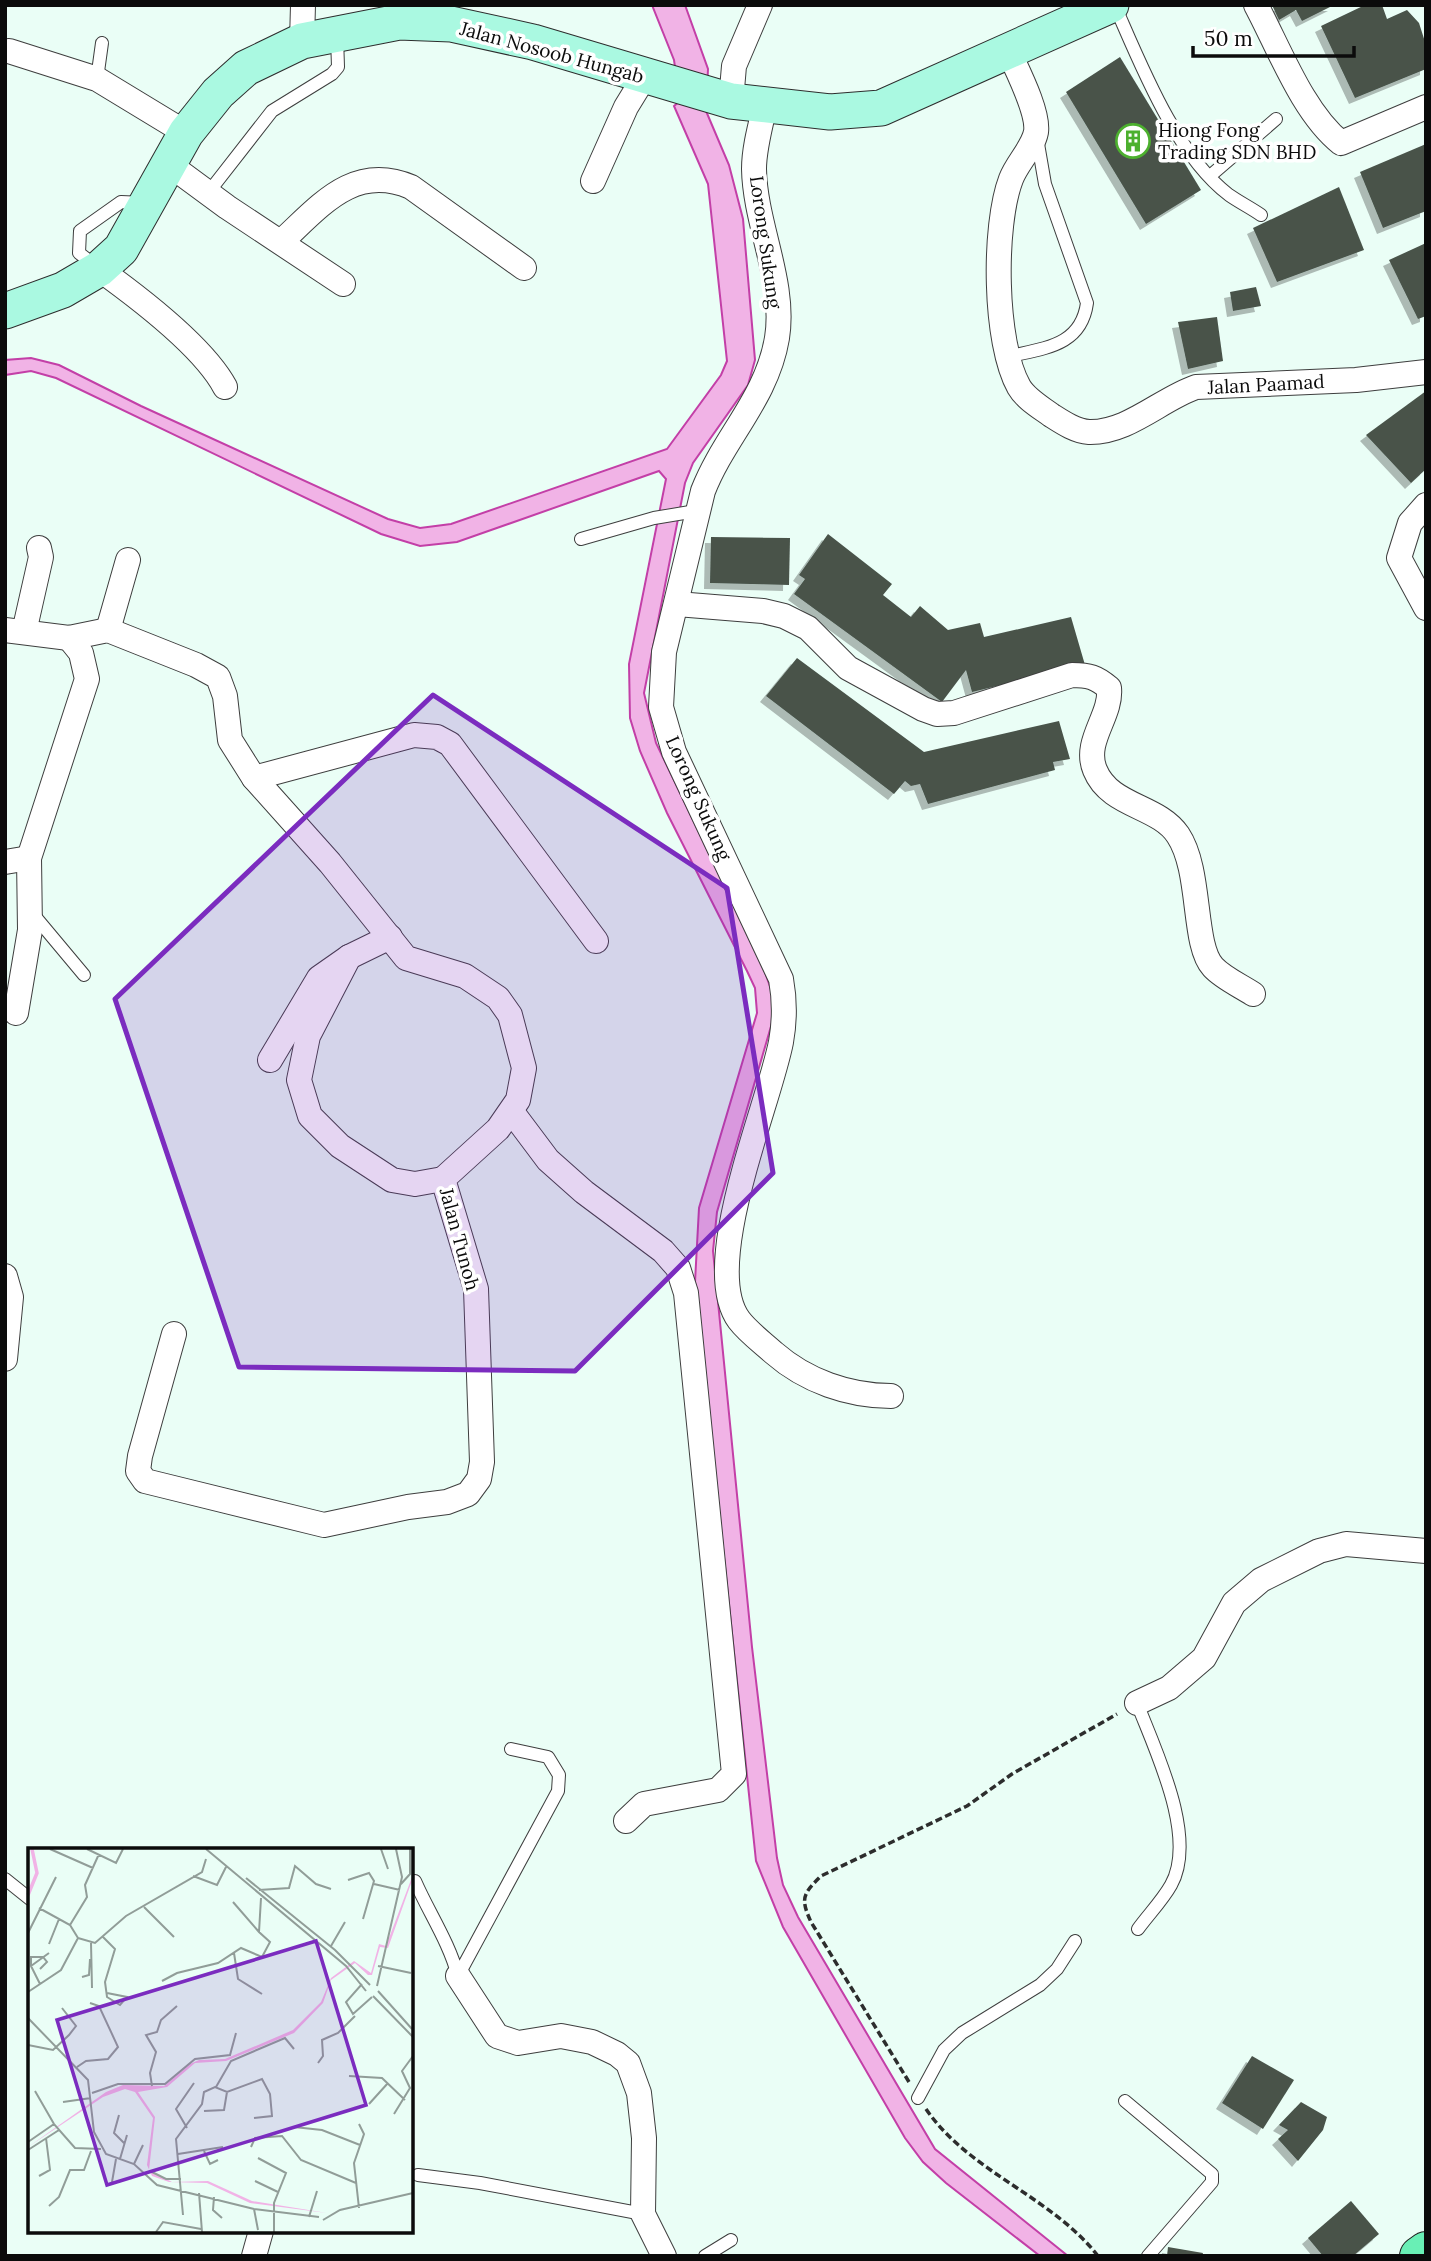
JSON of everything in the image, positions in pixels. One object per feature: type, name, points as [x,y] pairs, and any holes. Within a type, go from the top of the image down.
[{"type":"main road","name":"Jalan Nosoob Hungab","points":[[5,311],[63,290],[99,269],[121,249],[186,133],[219,93],[246,68],[302,41],[400,22],[450,24],[533,42],[658,81],[736,101],[830,112],[881,108],[1113,5]]},
{"type":"main road","points":[[1419,2256],[1426,2251]]},
{"type":"street","points":[[302,41],[303,5]]},
{"type":"street","name":"Lorong Sukung","points":[[760,5],[734,66],[736,101],[754,170],[771,261],[778,337],[762,390],[710,472],[690,512],[677,604],[664,652],[661,707],[674,752],[750,906],[781,979],[785,1006],[780,1044],[750,1150],[732,1227],[727,1256],[730,1300],[738,1320],[795,1368],[853,1392],[891,1396]]},
{"type":"street","points":[[1256,5],[1286,65],[1320,120],[1341,143],[1426,107]]},
{"type":"street","points":[[7,50],[97,79],[186,133]]},
{"type":"street","points":[[1009,52],[1029,98],[1036,131]]},
{"type":"street","points":[[593,181],[626,107],[658,81]]},
{"type":"street","name":"Jalan Paamad","points":[[1036,131],[1010,179],[1003,212],[1000,313],[1006,357],[1020,389],[1033,403],[1066,425],[1089,432],[1122,425],[1177,394],[1196,387],[1356,380],[1426,372]]},
{"type":"street","points":[[170,165],[343,284]]},
{"type":"street","points":[[282,241],[326,201],[356,182],[392,179],[411,187],[524,268]]},
{"type":"street","points":[[99,269],[131,292],[198,353],[215,369],[225,387]]},
{"type":"street","points":[[1426,505],[1410,523],[1399,558],[1426,608]]},
{"type":"street","points":[[39,548],[41,557],[15,631],[69,639],[108,630],[128,560]]},
{"type":"street","points":[[677,604],[763,611],[784,616],[808,628],[848,668],[937,714],[954,713],[1072,675],[1089,675],[1099,680],[1109,688],[1110,698],[1094,739],[1095,770],[1103,783],[1120,799],[1168,824],[1177,833],[1189,855],[1204,952],[1213,968],[1253,994]]},
{"type":"street","name":"Jalan Tunoh","points":[[108,630],[196,665],[218,677],[225,696],[230,740],[254,778],[330,863],[406,958],[481,985],[498,998],[510,1014],[524,1068],[518,1100],[512,1112],[473,1155],[443,1179],[475,1289],[483,1435],[479,1479],[468,1494],[447,1502],[408,1507],[324,1525],[145,1481],[138,1471],[174,1334]]},
{"type":"street","points":[[16,1013],[30,911],[17,860],[87,679],[81,653],[69,639]]},
{"type":"street","points":[[254,778],[414,735],[437,737],[450,744],[596,942]]},
{"type":"street","points":[[270,1060],[319,978],[349,957],[390,937]]},
{"type":"street","points":[[349,957],[308,1036],[299,1080],[310,1116],[340,1146],[392,1180],[415,1184],[443,1179]]},
{"type":"street","points":[[512,1112],[548,1160],[584,1192],[663,1251],[678,1268],[686,1293],[734,1774],[718,1790],[644,1804],[626,1821]]},
{"type":"street","points":[[5,1276],[11,1297],[5,1359]]},
{"type":"street","points":[[1137,1703],[1169,1688],[1204,1658],[1234,1603],[1261,1580],[1319,1550],[1346,1544],[1426,1551]]},
{"type":"street","points":[[458,1976],[496,2036],[518,2043],[561,2036],[592,2042],[617,2054],[628,2063],[639,2093],[644,2138],[643,2214],[664,2256]]},
{"type":"street","points":[[254,2256],[260,2233]]},
{"type":"lane","points":[[1113,5],[1150,86],[1192,154],[1228,194],[1261,215]]},
{"type":"lane","points":[[208,193],[272,111],[332,74],[338,67],[337,33]]},
{"type":"lane","points":[[97,79],[102,43]]},
{"type":"lane","points":[[1210,176],[1276,119]]},
{"type":"lane","points":[[1006,357],[1053,346],[1079,330],[1085,319],[1087,303],[1045,184],[1036,131]]},
{"type":"lane","points":[[581,539],[654,518],[690,512]]},
{"type":"lane","points":[[30,911],[84,975]]},
{"type":"lane","points":[[1137,1703],[1178,1820],[1179,1853],[1172,1884],[1138,1929]]},
{"type":"lane","points":[[458,1976],[558,1791],[559,1775],[548,1757],[511,1749]]},
{"type":"lane","points":[[5,1879],[28,1897]]},
{"type":"lane","points":[[415,1881],[429,1913],[451,1950],[458,1976]]},
{"type":"lane","points":[[918,2098],[944,2050],[962,2033],[1040,1984],[1057,1969],[1075,1941]]},
{"type":"lane","points":[[1125,2101],[1212,2175],[1212,2182],[1148,2256]]},
{"type":"lane","points":[[418,2175],[480,2183],[643,2214]]},
{"type":"lane","points":[[705,2256],[731,2240]]},
{"type":"path","points":[[1098,2256],[1011,2182],[950,2138],[918,2098],[803,1905],[806,1891],[821,1876],[967,1806],[1034,1760],[1137,1703]]},
{"type":"highlighted area","points":[[433,695],[727,888],[773,1173],[575,1371],[239,1367],[115,999]]},
{"type":"shaded area","points":[[652,5],[685,5],[708,69],[706,111],[729,165],[743,219],[755,360],[748,385],[693,463],[685,483],[644,693],[656,743],[761,961],[774,998],[774,1016],[717,1212],[713,1251],[752,1647],[777,1858],[783,1885],[798,1917],[935,2149],[1068,2256],[1040,2256],[923,2162],[905,2138],[783,1927],[756,1861],[695,1282],[699,1208],[757,1013],[755,988],[667,813],[640,751],[630,718],[629,664],[666,479],[659,471],[457,542],[420,546],[381,534],[56,378],[31,371],[5,375],[5,360],[31,358],[59,365],[141,406],[388,519],[420,528],[451,524],[667,449],[721,375],[727,361],[708,184],[674,106],[680,101],[674,60]]},
{"type":"building","points":[[1272,5],[1334,5],[1302,21],[1296,10],[1279,20]]},
{"type":"building","points":[[1365,5],[1382,5],[1387,19],[1407,10],[1419,23],[1426,45],[1426,69],[1355,98],[1321,26]]},
{"type":"building","name":"Hiong Fong Trading SDN BHD","points":[[1120,57],[1201,190],[1146,224],[1066,92]]},
{"type":"building","points":[[1426,144],[1426,211],[1383,228],[1360,172]]},
{"type":"building","points":[[1339,187],[1364,250],[1277,282],[1253,228]]},
{"type":"building","points":[[1426,243],[1426,316],[1418,319],[1389,260]]},
{"type":"building","points":[[1256,287],[1261,306],[1233,311],[1230,292]]},
{"type":"building","points":[[1217,317],[1223,361],[1188,369],[1178,322]]},
{"type":"building","points":[[1426,391],[1426,469],[1411,483],[1366,435]]},
{"type":"building","points":[[828,534],[892,584],[883,595],[911,617],[920,606],[948,630],[980,623],[984,637],[1071,617],[1085,665],[972,692],[966,670],[942,702],[794,594],[805,579],[799,575]]},
{"type":"building","points":[[711,537],[790,538],[789,585],[710,583]]},
{"type":"building","points":[[797,658],[924,752],[1059,721],[1070,759],[1053,762],[1055,770],[928,804],[920,784],[911,786],[905,781],[894,794],[766,696]]},
{"type":"building","points":[[1252,2056],[1294,2080],[1263,2129],[1222,2103]]},
{"type":"building","points":[[1301,2102],[1327,2117],[1323,2130],[1298,2161],[1278,2139],[1288,2130],[1279,2125]]},
{"type":"building","points":[[1351,2201],[1379,2234],[1353,2256],[1323,2256],[1308,2238]]},
{"type":"building","points":[[1168,2247],[1203,2253],[1202,2256],[1167,2256]]},
{"type":"place","name":"Hiong Fong Trading SDN BHD","points":[[1133,141]]}]
